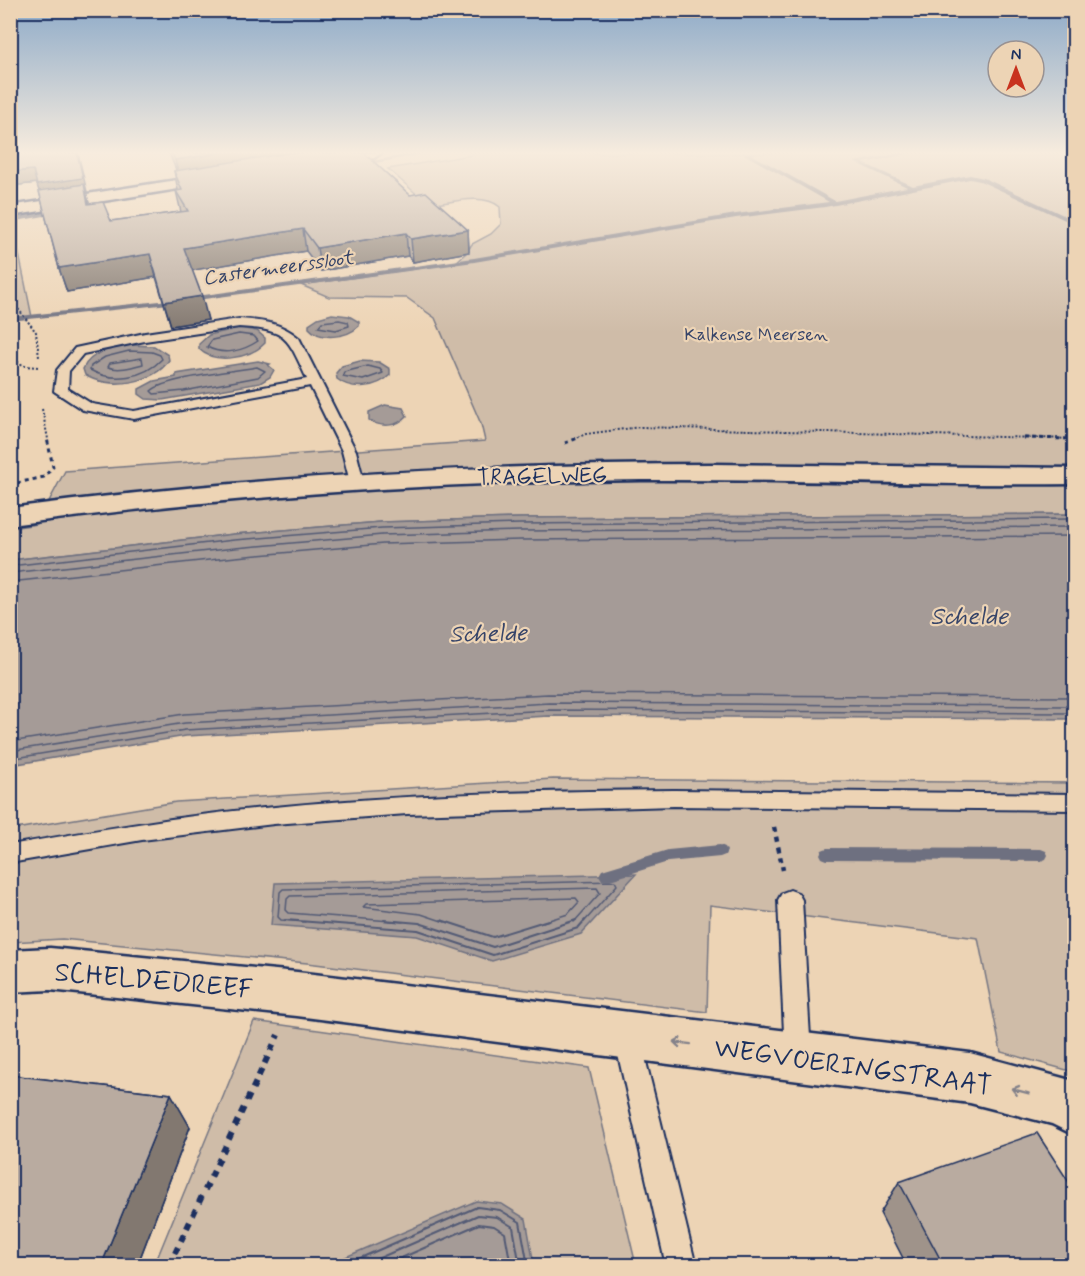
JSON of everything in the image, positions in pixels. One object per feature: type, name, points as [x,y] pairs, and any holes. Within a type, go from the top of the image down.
[{"type":"street","name":"TRAGELWEG","points":[[10,517],[126,501],[357,483],[497,475],[639,473],[1074,476]]},
{"type":"street","name":"SCHELDEDREEF","points":[[10,971],[50,969],[297,994],[627,1036]]},
{"type":"street","name":"WEGVOERINGSTRAAT","points":[[627,1036],[970,1078],[1066,1103],[1074,1110]]},
{"type":"lane","points":[[315,381],[134,415],[88,407],[61,391],[63,370],[79,351],[145,337],[239,323],[269,325],[282,330],[294,341],[315,381],[349,451],[357,483]]},
{"type":"lane","points":[[10,854],[243,819],[408,804],[603,798],[1074,802]]},
{"type":"lane","points":[[790,900],[798,1057]]},
{"type":"lane","points":[[627,1036],[681,1266]]},
{"type":"path","points":[[10,231],[18,256],[16,306],[36,332],[41,367],[38,375]]},
{"type":"path","points":[[10,358],[25,366],[41,367]]},
{"type":"path","points":[[10,484],[44,477],[53,467],[42,402]]},
{"type":"path","points":[[565,443],[586,434],[641,427],[1074,439]]},
{"type":"path","points":[[768,799],[790,900]]},
{"type":"path","points":[[169,1266],[297,994]]},
{"type":"green space","name":"Kalkense Meersen","points":[[500,213],[1074,213],[1074,514],[520,518],[381,522],[234,534],[11,560],[11,528],[37,524],[65,471],[485,441],[481,424],[435,318],[407,298],[329,297],[301,285],[455,263],[472,244],[491,234],[501,224]]},
{"type":"green space","points":[[11,215],[32,317],[11,319]]},
{"type":"green space","points":[[553,779],[1074,783],[1074,1072],[1001,1052],[978,938],[710,905],[707,1012],[307,963],[62,939],[11,942],[10,830],[176,802]]},
{"type":"green space","points":[[254,1021],[589,1068],[636,1265],[154,1266]]},
{"type":"water","points":[[332,314],[349,316],[359,322],[359,326],[348,333],[334,336],[320,335],[309,328],[309,324],[318,318]]},
{"type":"water","points":[[239,328],[257,331],[265,338],[265,343],[251,353],[233,358],[214,357],[199,349],[199,344],[209,335]]},
{"type":"water","points":[[129,345],[154,346],[168,355],[169,360],[153,375],[130,382],[106,382],[85,375],[83,369],[91,358],[109,349]]},
{"type":"water","points":[[258,361],[270,364],[268,365],[274,370],[270,377],[260,383],[162,400],[146,399],[139,394],[139,389],[154,381],[176,377],[176,374]]},
{"type":"water","points":[[360,361],[379,362],[390,369],[390,375],[378,383],[364,386],[350,385],[337,379],[336,373],[342,366]]},
{"type":"water","points":[[385,405],[403,408],[407,416],[389,425],[369,420],[369,412]]},
{"type":"water","name":"Schelde","points":[[1074,514],[1074,719],[549,716],[186,736],[11,765],[11,560],[234,534],[381,522],[520,518]]},
{"type":"water","points":[[636,874],[581,934],[492,961],[417,936],[271,925],[275,883]]},
{"type":"water","points":[[476,1201],[502,1204],[526,1219],[534,1265],[327,1265]]},
{"type":"building","points":[[45,213],[107,213],[111,221],[176,213],[449,213],[468,230],[411,239],[406,233],[317,248],[303,229],[184,248],[202,296],[164,302],[150,254],[59,268]]},
{"type":"building","points":[[10,1075],[171,1094],[101,1266],[71,1266],[10,1260]]},
{"type":"building","points":[[1037,1133],[1074,1190],[1074,1266],[944,1266],[899,1182]]},
{"type":"waterway","points":[[10,220],[57,213]]},
{"type":"waterway","name":"Castermeerssloot","points":[[10,319],[160,303],[474,260],[764,213]]},
{"type":"waterway","name":"Castermeerssloot","points":[[1054,213],[1074,222]]},
{"type":"waterway","points":[[607,875],[668,856],[720,851]]},
{"type":"waterway","points":[[827,854],[1041,855]]}]
